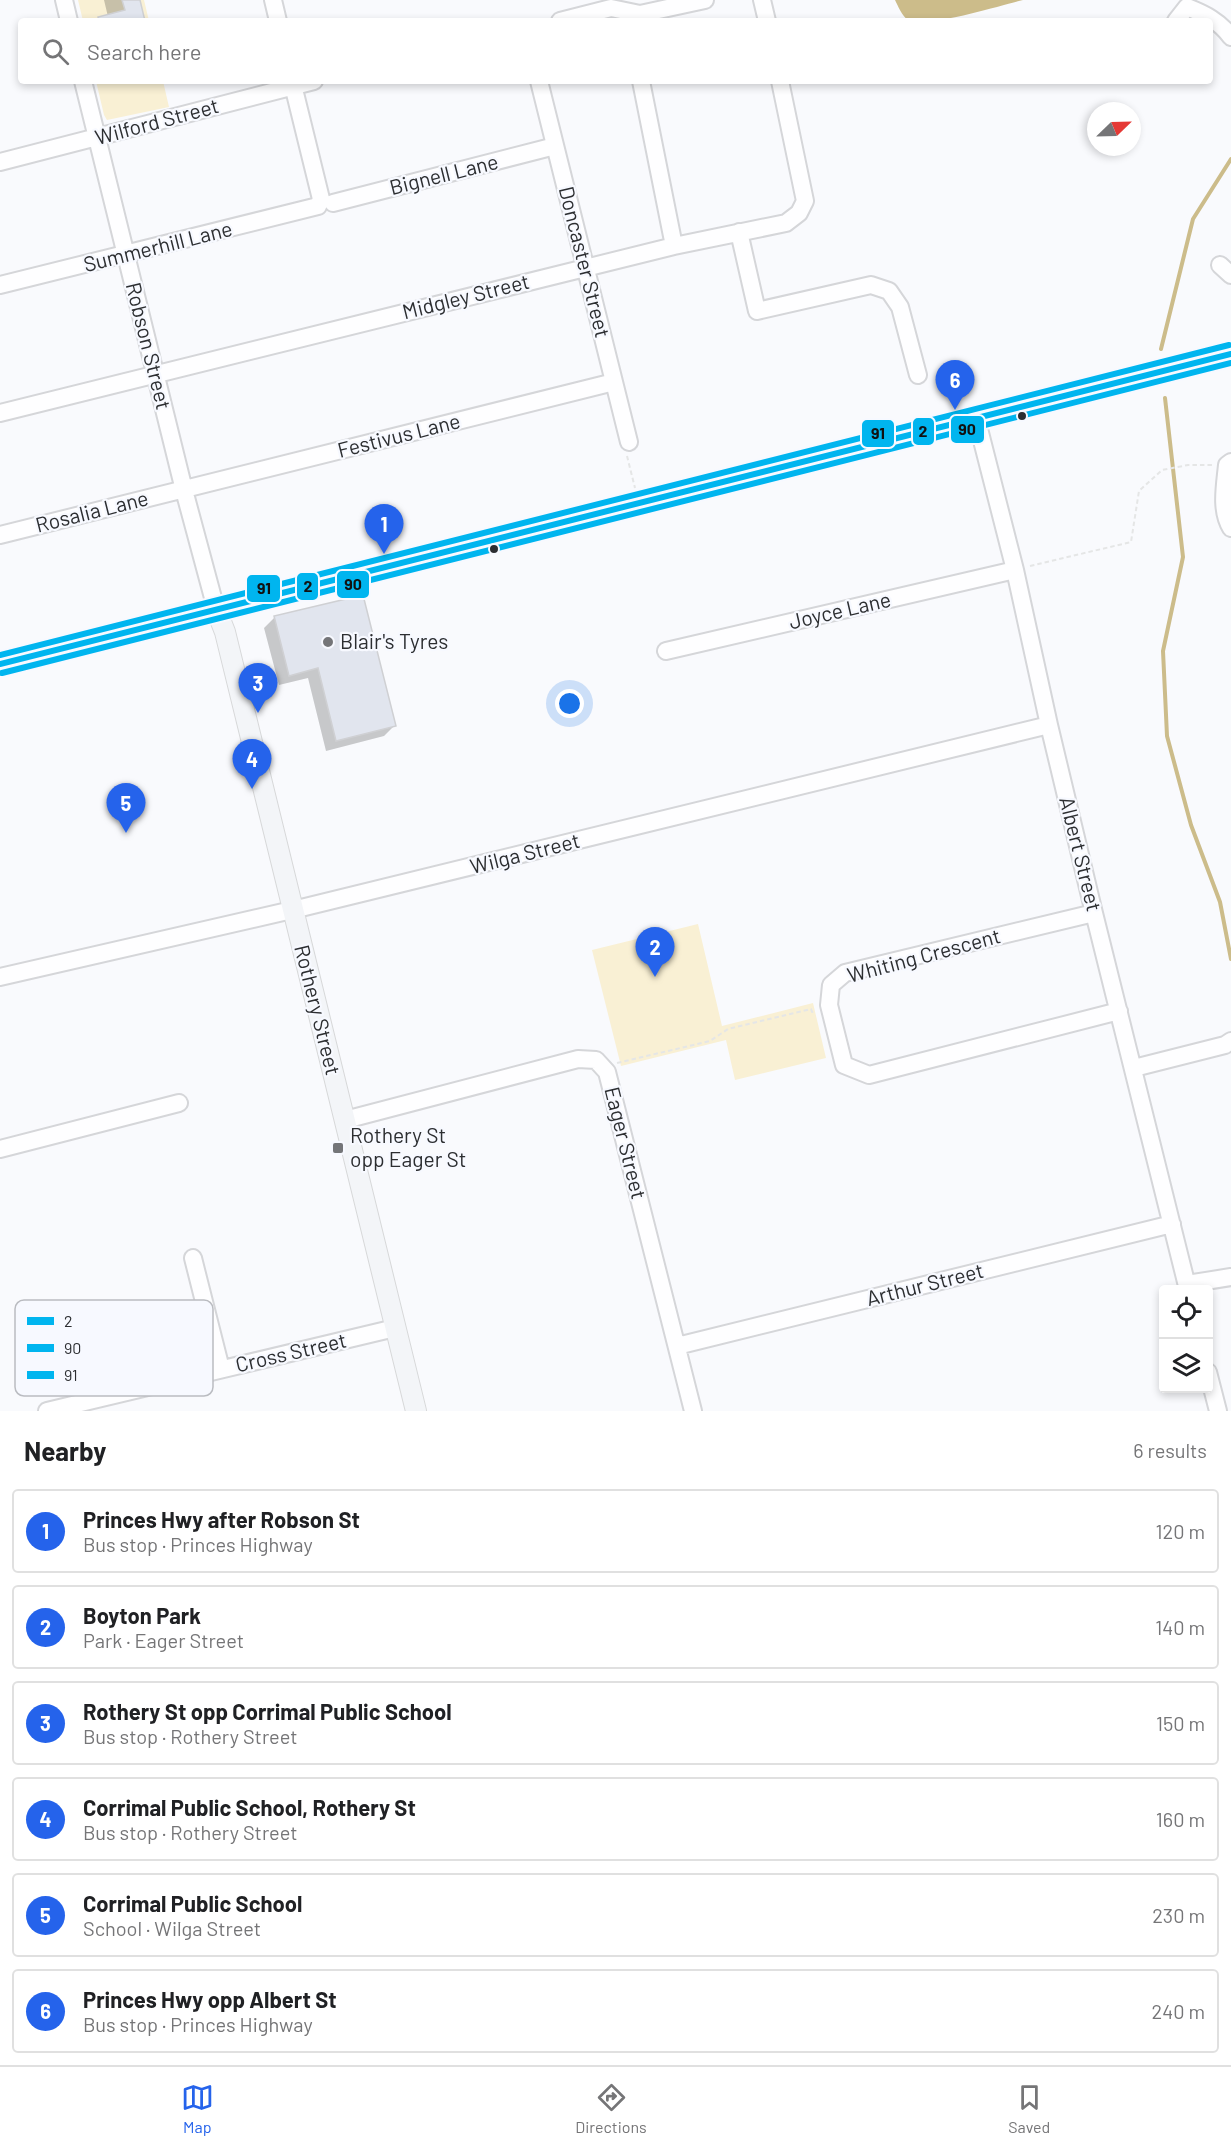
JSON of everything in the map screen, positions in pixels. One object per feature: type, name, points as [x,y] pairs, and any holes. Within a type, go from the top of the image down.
[{"type":"main road","points":[[0,664],[1231,354]]},
{"type":"main road","name":"Rothery Street","points":[[216,609],[225,632],[416,1411]]},
{"type":"street","points":[[64,0],[68,18]]},
{"type":"street","points":[[273,0],[277,18]]},
{"type":"street","points":[[576,18],[620,10],[640,14],[705,0]]},
{"type":"street","points":[[762,0],[766,18]]},
{"type":"street","points":[[1178,18],[1187,7],[1211,18]]},
{"type":"street","points":[[1213,19],[1223,26],[1231,37]]},
{"type":"street","name":"Robson Street","points":[[84,84],[155,375],[216,609]]},
{"type":"street","name":"Wilford Street","points":[[0,162],[97,138],[289,84]]},
{"type":"street","name":"Summerhill Lane","points":[[0,285],[316,207],[320,204],[321,199],[293,84]]},
{"type":"street","name":"Doncaster Street","points":[[540,84],[614,382],[626,445]]},
{"type":"street","points":[[642,84],[674,246]]},
{"type":"street","name":"Midgley Street","points":[[0,413],[586,267],[786,223],[799,213],[805,201],[781,84]]},
{"type":"street","name":"Bignell Lane","points":[[333,203],[555,146]]},
{"type":"street","points":[[739,232],[757,311],[870,285],[889,291],[900,307],[918,375]]},
{"type":"street","name":"Festivus Lane","points":[[184,490],[614,382]]},
{"type":"street","name":"Albert Street","points":[[976,417],[1015,570],[1049,726],[1094,913],[1187,1285]]},
{"type":"street","points":[[1229,464],[1224,495],[1227,520],[1231,528]]},
{"type":"street","name":"Rosalia Lane","points":[[0,535],[184,490]]},
{"type":"street","name":"Joyce Lane","points":[[666,651],[1015,570]]},
{"type":"street","name":"Wilga Street","points":[[0,977],[293,910],[1049,726]]},
{"type":"street","name":"Whiting Crescent","points":[[1094,913],[845,973],[831,985],[829,1007],[844,1065],[869,1075],[1119,1011]]},
{"type":"street","points":[[1134,1068],[1231,1041]]},
{"type":"street","name":"Eager Street","points":[[345,1120],[578,1059],[596,1060],[607,1072],[693,1411]]},
{"type":"street","points":[[0,1149],[180,1103]]},
{"type":"street","name":"Arthur Street","points":[[677,1346],[1172,1224]]},
{"type":"street","points":[[193,1258],[204,1300]]},
{"type":"street","points":[[1197,1285],[1231,1277]]},
{"type":"street","name":"Cross Street","points":[[213,1372],[395,1328]]},
{"type":"street","points":[[213,1338],[221,1370]]},
{"type":"street","points":[[1213,1389],[1218,1411]]},
{"type":"street","name":"Cross Street","points":[[47,1411],[111,1396]]},
{"type":"path","points":[[626,445],[635,488]]},
{"type":"path","points":[[1015,570],[1131,542],[1139,491],[1162,470],[1188,465],[1229,464]]},
{"type":"path","points":[[612,1065],[710,1041],[728,1029],[811,1009],[812,1012],[829,1007]]},
{"type":"shaded area","points":[[78,0],[144,0],[148,18],[82,18]]},
{"type":"shaded area","points":[[895,0],[1023,0],[950,18],[906,18]]},
{"type":"shaded area","points":[[97,84],[164,84],[169,107],[107,120]]},
{"type":"shaded area","points":[[698,924],[722,1026],[813,1003],[826,1058],[735,1080],[726,1040],[621,1066],[592,950]]},
{"type":"building","points":[[122,0],[140,0],[144,18],[98,18],[98,17],[125,10]]},
{"type":"building","name":"Blair's Tyres","points":[[363,595],[396,726],[336,741],[318,668],[289,676],[274,616]]},
{"type":"waterway","points":[[1161,349],[1193,219],[1231,159]]},
{"type":"waterway","points":[[1165,398],[1183,557],[1163,651],[1167,736],[1191,825],[1220,902],[1231,959]]},
{"type":"transit line","name":"91","points":[[0,655],[1229,345]]},
{"type":"transit line","name":"2","points":[[0,664],[1231,354]]},
{"type":"transit line","name":"90","points":[[2,673],[1231,363]]},
{"type":"place","name":"Princes Hwy opp Albert St","points":[[955,410]]},
{"type":"place","name":"Princes Hwy after Robson St","points":[[384,554]]},
{"type":"place","name":"Blair's Tyres","points":[[328,642]]},
{"type":"place","name":"Rothery St opp Corrimal Public School","points":[[258,713]]},
{"type":"place","name":"Corrimal Public School, Rothery St","points":[[252,789]]},
{"type":"place","name":"Corrimal Public School","points":[[126,833]]},
{"type":"place","name":"Boyton Park","points":[[655,977]]},
{"type":"place","name":"Rothery St opp Eager St","points":[[338,1148]]}]
